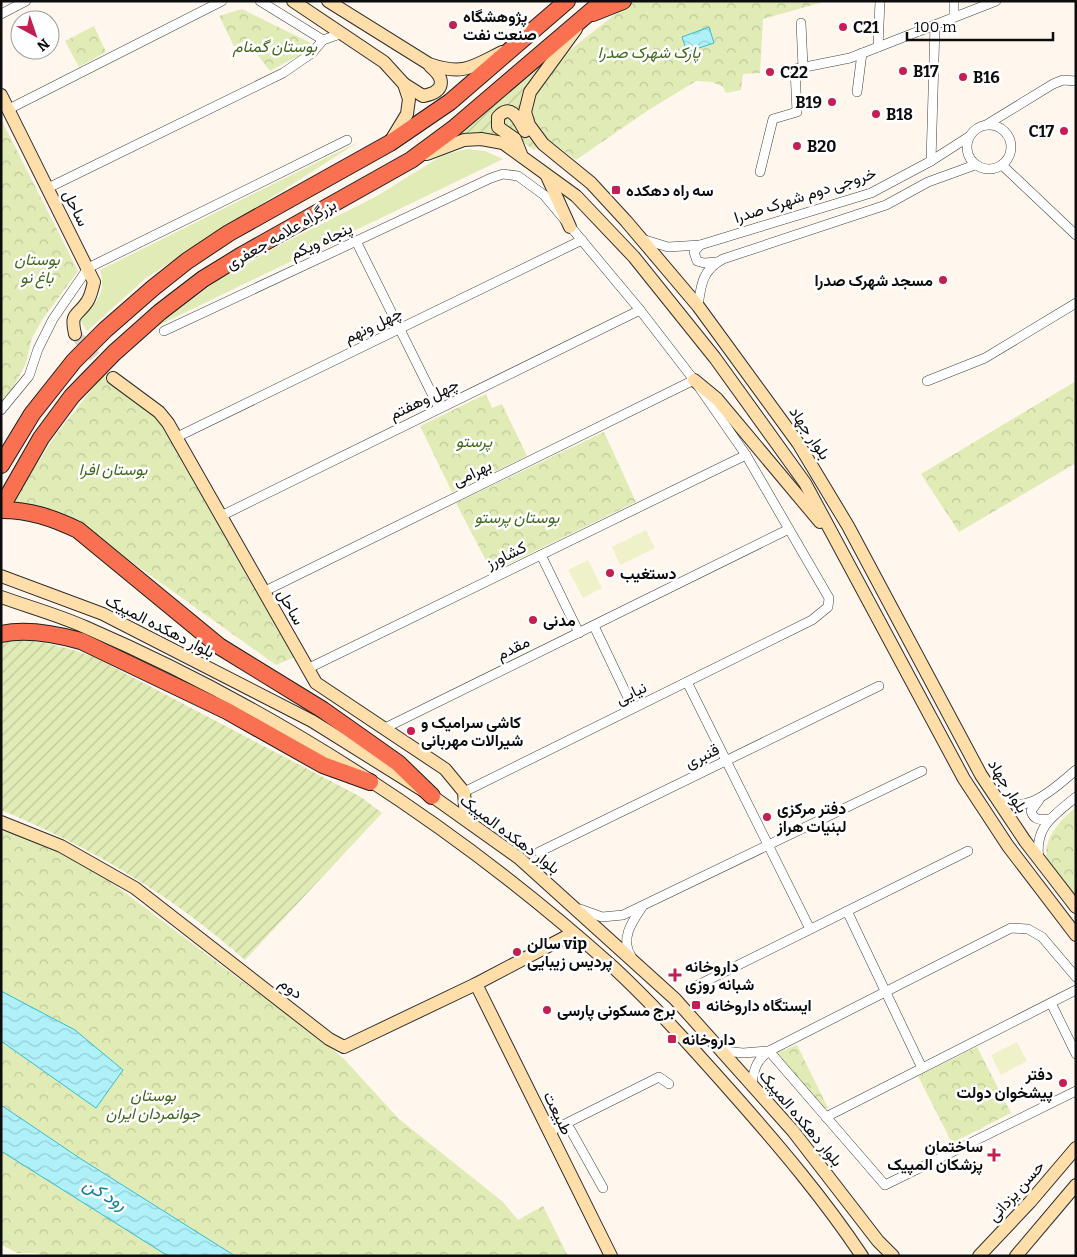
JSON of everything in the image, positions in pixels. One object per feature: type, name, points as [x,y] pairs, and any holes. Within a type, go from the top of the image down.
[{"type":"highway","name":"بزرگراه علامه جعفری","points":[[1,509],[41,438],[72,396],[114,353],[160,312],[203,279],[242,255],[411,160],[453,129],[603,1]]},
{"type":"highway","points":[[584,17],[623,1]]},
{"type":"highway","name":"بزرگراه علامه جعفری","points":[[1,465],[32,414],[74,361],[105,330],[186,261],[229,233],[390,143],[450,102],[563,4]]},
{"type":"highway","points":[[1,454],[32,414]]},
{"type":"highway","points":[[1,509],[29,512],[52,518],[78,530],[219,646],[323,710],[383,752],[398,763],[432,796]]},
{"type":"highway","points":[[1,634],[33,632],[58,635],[81,641],[226,711],[323,765],[370,782]]},
{"type":"street","points":[[1,14],[26,1]]},
{"type":"street","points":[[9,109],[222,1]]},
{"type":"street","points":[[260,1],[323,40]]},
{"type":"street","points":[[293,1],[384,62],[404,84],[423,96],[432,95],[439,89],[441,75],[429,64],[328,1]]},
{"type":"street","points":[[878,47],[880,1]]},
{"type":"street","points":[[954,1],[954,17]]},
{"type":"street","points":[[760,172],[773,119],[797,112],[795,69],[862,53],[996,1]]},
{"type":"street","name":"بلوار جهاد","points":[[584,17],[556,58],[534,84],[527,100],[526,118],[542,144],[591,183],[698,306],[792,435],[820,476],[992,792],[1039,860],[1076,907]]},
{"type":"street","points":[[801,23],[803,67]]},
{"type":"street","points":[[931,161],[935,25]]},
{"type":"street","points":[[48,188],[283,73],[312,53],[323,40],[340,34]]},
{"type":"street","points":[[429,64],[443,69],[466,70],[518,44]]},
{"type":"street","points":[[858,92],[862,53]]},
{"type":"street","points":[[986,125],[999,127],[1011,142],[1010,155],[1002,165],[990,170],[975,165],[967,153],[970,136],[980,127],[1053,84],[1063,80],[1076,81]]},
{"type":"street","points":[[390,143],[407,114],[409,99],[404,84]]},
{"type":"street","name":"ساحل","points":[[1,95],[94,282],[86,304],[75,313],[72,323],[75,334]]},
{"type":"street","points":[[521,154],[515,140],[502,132],[496,124],[498,117],[505,111],[515,113],[531,138],[542,144]]},
{"type":"street","name":"خروجی دوم شهرک صدرا","points":[[640,238],[668,247],[700,244],[871,193],[931,161],[970,136]]},
{"type":"street","name":"بلوار جهاد","points":[[411,160],[457,141],[472,139],[503,143],[521,154],[547,176],[576,196],[601,220],[667,297],[784,451],[805,483],[840,546],[974,796],[1008,846],[1076,935]]},
{"type":"street","points":[[1,410],[29,376],[38,349],[53,320],[88,268],[347,140]]},
{"type":"street","points":[[700,244],[694,252],[697,260],[709,263],[719,262],[886,205],[928,182],[975,165]]},
{"type":"street","points":[[1002,165],[1076,235]]},
{"type":"street","name":"پنجاه ویکم","points":[[164,331],[491,178],[503,174],[518,176],[544,195],[640,310],[694,380],[746,455],[829,598],[828,607],[812,620]]},
{"type":"street","points":[[547,176],[570,227]]},
{"type":"street","name":"چهل ونهم","points":[[177,437],[582,240]]},
{"type":"street","points":[[356,241],[439,408]]},
{"type":"street","points":[[698,306],[702,280],[711,267],[719,262]]},
{"type":"street","points":[[927,381],[986,358],[1076,303]]},
{"type":"street","name":"چهل وهفتم","points":[[221,516],[640,310]]},
{"type":"street","name":"ساحل","points":[[114,378],[159,412],[177,437],[316,683],[445,769],[464,792]]},
{"type":"street","points":[[694,380],[717,399],[840,546]]},
{"type":"street","name":"بهرامی","points":[[264,592],[694,380]]},
{"type":"street","name":"کشاورز","points":[[307,669],[746,455]]},
{"type":"street","name":"مقدم","points":[[386,728],[789,529]]},
{"type":"street","points":[[541,555],[579,633]]},
{"type":"street","name":"بلوار دهکده المپیک","points":[[1,576],[112,618],[312,721],[432,796],[519,858],[632,958],[675,999],[724,1051],[793,1131],[874,1235],[893,1256]]},
{"type":"street","name":"بلوار دهکده المپیک","points":[[1,597],[84,626],[233,698],[370,782],[505,876],[572,933],[649,1003],[719,1078],[784,1152],[834,1214],[862,1256]]},
{"type":"street","name":"نیایی","points":[[464,792],[812,620]]},
{"type":"street","points":[[594,626],[633,708]]},
{"type":"street","points":[[687,682],[810,929]]},
{"type":"street","name":"قنبری","points":[[539,852],[878,686]]},
{"type":"street","points":[[1050,819],[1036,819],[1031,811],[1040,799],[1076,770]]},
{"type":"street","points":[[574,905],[588,914],[602,917],[623,914],[922,771]]},
{"type":"street","points":[[464,792],[466,820]]},
{"type":"street","points":[[992,792],[1001,800],[1015,804],[1029,803],[1040,799]]},
{"type":"street","points":[[1039,860],[1039,839],[1050,819],[1076,798]]},
{"type":"street","name":"دوم","points":[[1,822],[61,846],[135,888],[329,1039],[344,1047],[476,984],[572,933]]},
{"type":"street","points":[[690,989],[968,851]]},
{"type":"street","points":[[632,958],[626,948],[627,934],[642,906]]},
{"type":"street","points":[[847,911],[922,1068]]},
{"type":"street","points":[[752,1083],[756,1063],[769,1051],[1011,928],[1028,929],[1042,937],[1076,976]]},
{"type":"street","name":"طبیعت","points":[[476,984],[555,1129],[611,1256]]},
{"type":"street","points":[[826,1117],[1076,990]]},
{"type":"street","points":[[1052,1003],[1076,1054]]},
{"type":"street","points":[[724,1051],[743,1054],[769,1051]]},
{"type":"street","points":[[769,1051],[884,1185],[1076,1091]]},
{"type":"street","points":[[555,1129],[659,1077],[669,1084]]},
{"type":"street","points":[[555,1129],[570,1128],[603,1188]]},
{"type":"street","name":"حسن یزدانی","points":[[979,1256],[1030,1202],[1076,1148]]},
{"type":"street","points":[[1016,1256],[1076,1186]]},
{"type":"green space","name":"پارک شهرک صدرا","points":[[632,1],[827,1],[763,19],[760,73],[743,74],[741,90],[726,93],[723,87],[712,82],[696,81],[647,111],[576,160],[544,136],[534,124],[530,105],[551,69],[571,49]]},
{"type":"green space","name":"بوستان گمنام","points":[[242,9],[309,42],[313,48],[270,71],[246,40],[234,46],[219,16]]},
{"type":"green space","points":[[94,26],[106,52],[79,67],[65,41]]},
{"type":"green space","points":[[550,59],[520,111],[510,106],[500,108],[505,138],[484,134],[459,135]]},
{"type":"green space","points":[[507,114],[537,147],[534,150],[505,130],[501,118]]},
{"type":"green space","name":"بوستان باغ نو","points":[[1,119],[78,271],[42,320],[32,338],[26,363],[12,390],[1,404]]},
{"type":"green space","points":[[360,141],[146,278],[87,331],[80,320],[95,303],[101,292],[102,279],[100,270]]},
{"type":"green space","points":[[467,149],[485,151],[503,159],[155,327],[218,280],[284,243],[377,196],[443,155]]},
{"type":"green space","name":"بوستان افرا","points":[[103,375],[164,423],[295,657],[276,665],[81,526],[12,503],[55,436]]},
{"type":"green space","points":[[1076,381],[1076,463],[959,532],[921,474]]},
{"type":"green space","name":"پرستو","points":[[486,394],[492,408],[502,404],[527,456],[452,492],[420,426]]},
{"type":"green space","name":"بوستان پرستو","points":[[604,432],[636,502],[492,572],[456,503]]},
{"type":"green space","points":[[646,530],[655,548],[620,565],[612,547]]},
{"type":"green space","points":[[588,560],[602,588],[583,598],[568,570]]},
{"type":"green space","points":[[1,639],[51,644],[96,658],[361,797],[382,813],[245,960],[189,914],[130,875],[68,840],[1,810]]},
{"type":"green space","points":[[1076,807],[1076,896],[1050,865],[1046,853],[1047,845],[1054,831]]},
{"type":"green space","name":"بوستان جوانمردان ایران","points":[[1,831],[29,837],[63,852],[107,879],[247,985],[300,1021],[345,1060],[399,1119],[503,1202],[518,1220],[543,1206],[568,1256],[45,1256],[37,1253],[17,1253],[2,1245]]},
{"type":"green space","points":[[1017,1042],[1027,1061],[1001,1075],[991,1055]]},
{"type":"green space","points":[[797,1045],[828,1108],[823,1109],[776,1053]]},
{"type":"green space","points":[[977,1047],[1011,1113],[952,1143],[918,1076]]},
{"type":"water","points":[[709,27],[714,43],[687,52],[682,37]]},
{"type":"water","points":[[1,991],[75,1030],[123,1070],[96,1108],[1,1041]]},
{"type":"water","name":"رود کن","points":[[1,1105],[81,1159],[235,1256],[168,1256],[1,1151]]},
{"type":"tunnel","points":[[75,334],[113,378]]},
{"type":"place","name":"پژوهشگاه صنعت نفت","points":[[453,25]]},
{"type":"place","name":"C21","points":[[843,27]]},
{"type":"place","name":"B17","points":[[903,71]]},
{"type":"place","name":"C22","points":[[770,72]]},
{"type":"place","name":"B16","points":[[963,77]]},
{"type":"place","name":"B19","points":[[832,102]]},
{"type":"place","name":"B18","points":[[876,114]]},
{"type":"place","name":"C17","points":[[1064,131]]},
{"type":"place","name":"B20","points":[[797,146]]},
{"type":"place","name":"سه راه دهکده","points":[[616,190]]},
{"type":"place","name":"مسجد شهرک صدرا","points":[[943,280]]},
{"type":"place","name":"دستغیب","points":[[610,573]]},
{"type":"place","name":"مدنی","points":[[533,620]]},
{"type":"place","name":"کاشی سرامیک و شیرالات مهربانی","points":[[411,731]]},
{"type":"place","name":"دفتر مرکزی لبنیات هراز","points":[[767,817]]},
{"type":"place","name":"سالن vip پردیس زیبایی","points":[[517,952]]},
{"type":"place","name":"داروخانه شبانه روزی","points":[[675,975]]},
{"type":"place","name":"ایستگاه داروخانه","points":[[696,1005]]},
{"type":"place","name":"برج مسکونی پارسی","points":[[547,1010]]},
{"type":"place","name":"داروخانه","points":[[672,1039]]},
{"type":"place","name":"دفتر پیشخوان دولت","points":[[1063,1083]]},
{"type":"place","name":"ساختمان پزشکان المپیک","points":[[994,1155]]}]
